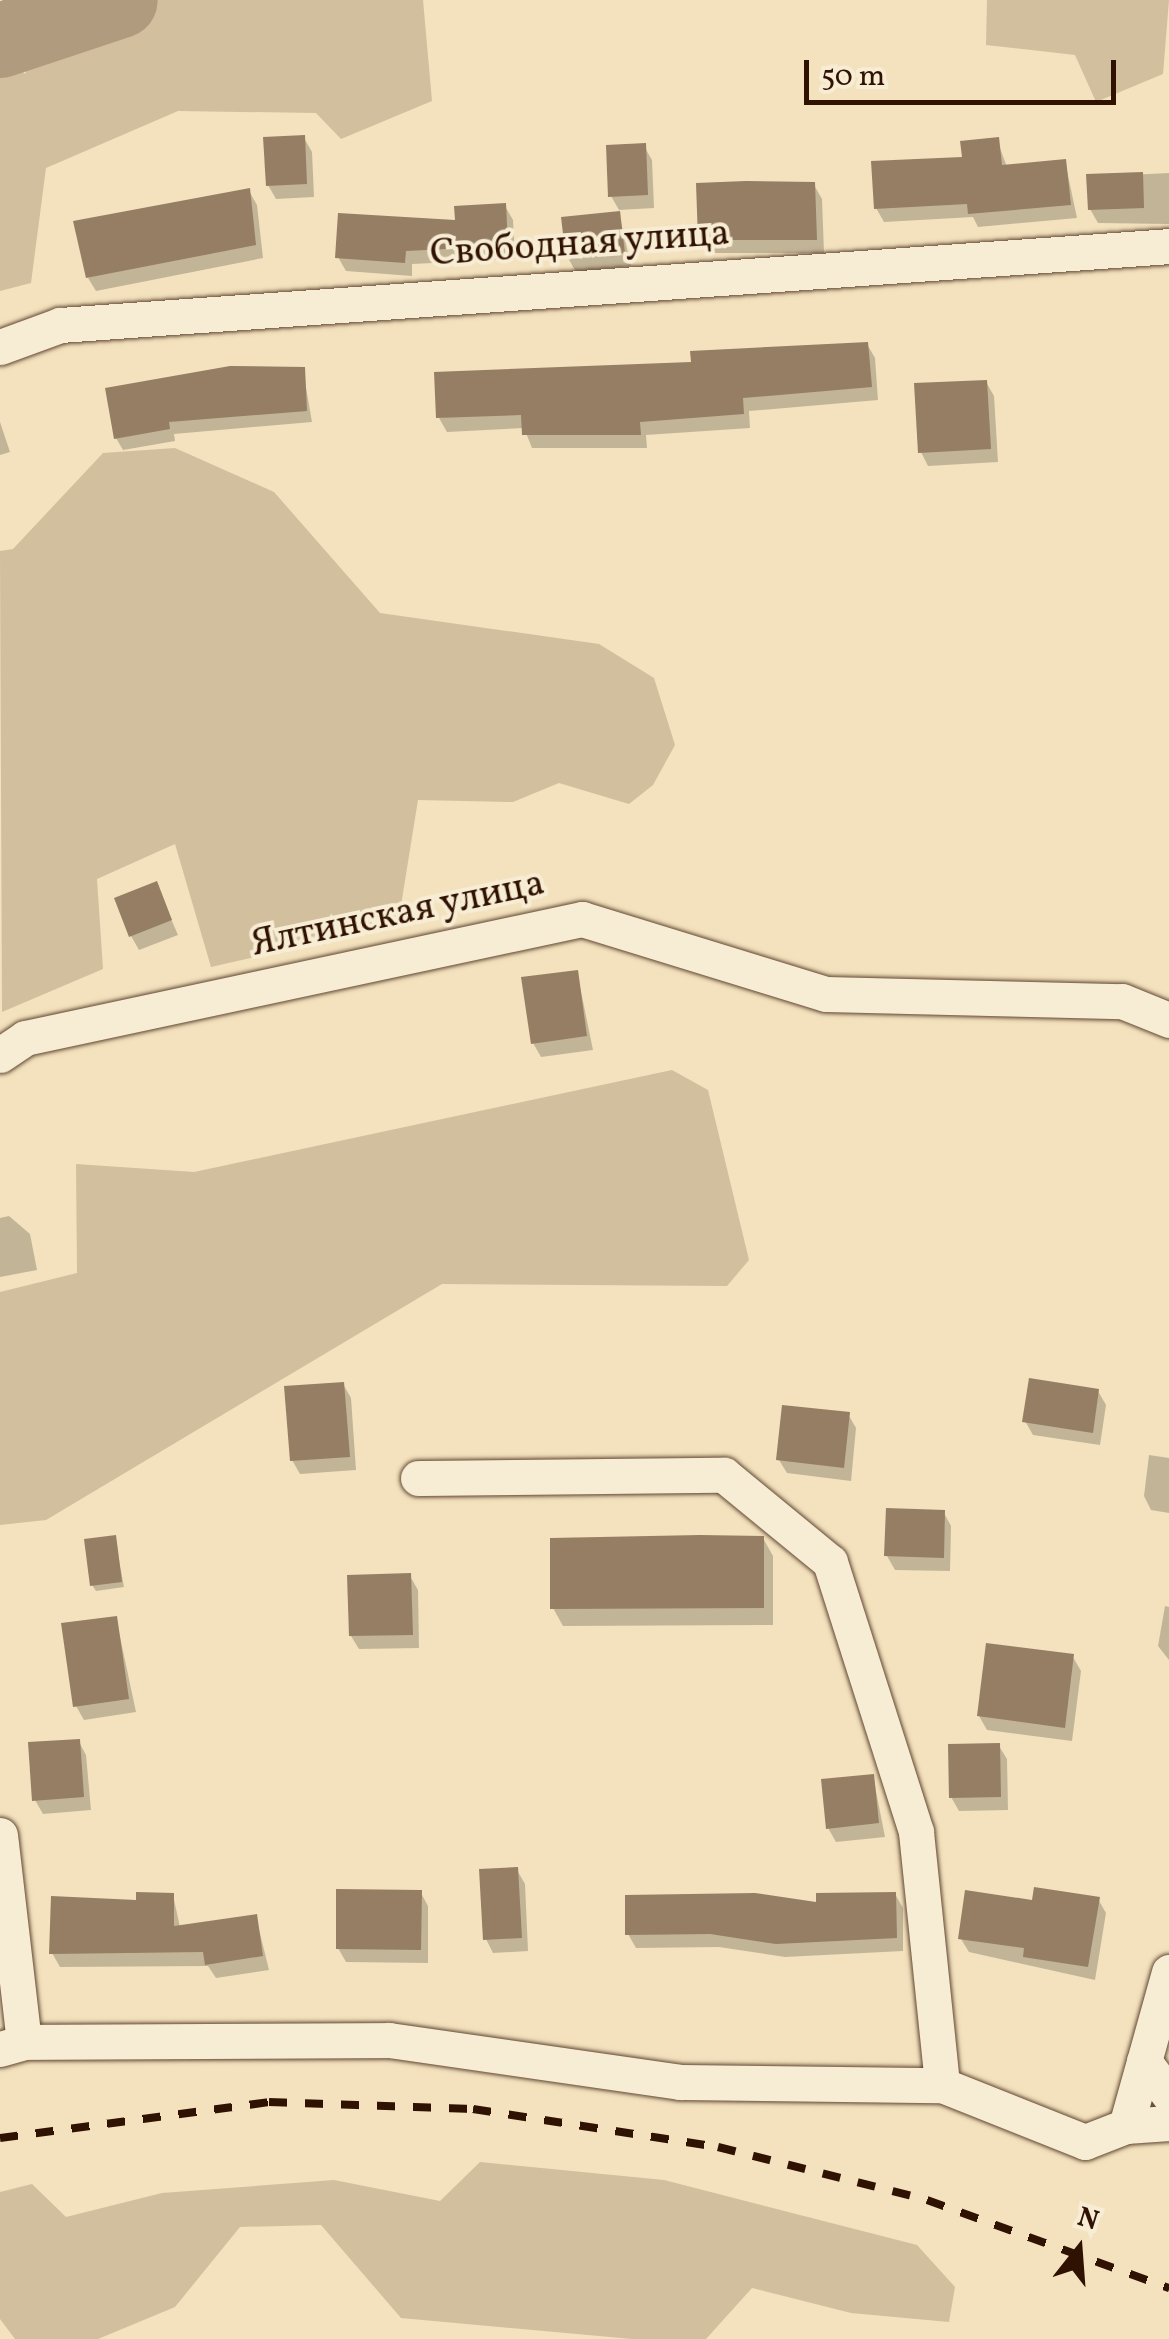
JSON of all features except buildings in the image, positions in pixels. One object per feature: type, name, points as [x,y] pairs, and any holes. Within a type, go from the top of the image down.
[{"type":"street","name":"Свободная улица","points":[[0,347],[60,324],[1169,246]]},
{"type":"street","name":"Ялтинская улица","points":[[0,1055],[25,1038],[582,919],[826,994],[1122,1000],[1169,1020]]},
{"type":"street","points":[[418,1478],[724,1476],[830,1562],[916,1832],[942,2085]]},
{"type":"street","points":[[0,1836],[12,2045],[388,2040],[680,2082],[942,2085],[1085,2142],[1126,2126],[1169,2123]]},
{"type":"street","points":[[1126,2126],[1169,1972]]},
{"type":"street","points":[[1144,2061],[1169,2095]]},
{"type":"shaded area","points":[[11,0],[423,0],[432,101],[341,139],[316,113],[178,111],[46,168],[31,283],[0,291],[0,58],[26,74]]},
{"type":"shaded area","points":[[987,0],[1169,0],[1163,74],[1096,102],[1075,55],[986,45]]},
{"type":"shaded area","points":[[175,448],[274,492],[380,613],[599,644],[654,678],[675,745],[653,785],[629,804],[559,783],[513,802],[418,800],[398,924],[211,967],[175,844],[97,879],[103,969],[2,1012],[0,551],[13,549],[103,453]]},
{"type":"shaded area","points":[[672,1070],[708,1090],[749,1260],[727,1286],[442,1284],[46,1520],[0,1525],[0,1292],[77,1273],[76,1164],[194,1172]]},
{"type":"shaded area","points":[[480,2162],[664,2180],[917,2245],[955,2287],[949,2322],[851,2313],[752,2288],[706,2339],[632,2339],[401,2318],[321,2225],[240,2227],[175,2307],[98,2339],[15,2339],[0,2319],[0,2192],[32,2184],[66,2217],[162,2193],[334,2180],[440,2201]]},
{"type":"waterway","points":[[0,40],[120,0]]},
{"type":"railway","points":[[0,2138],[269,2102],[473,2109],[718,2147],[927,2200],[1169,2288]]}]
